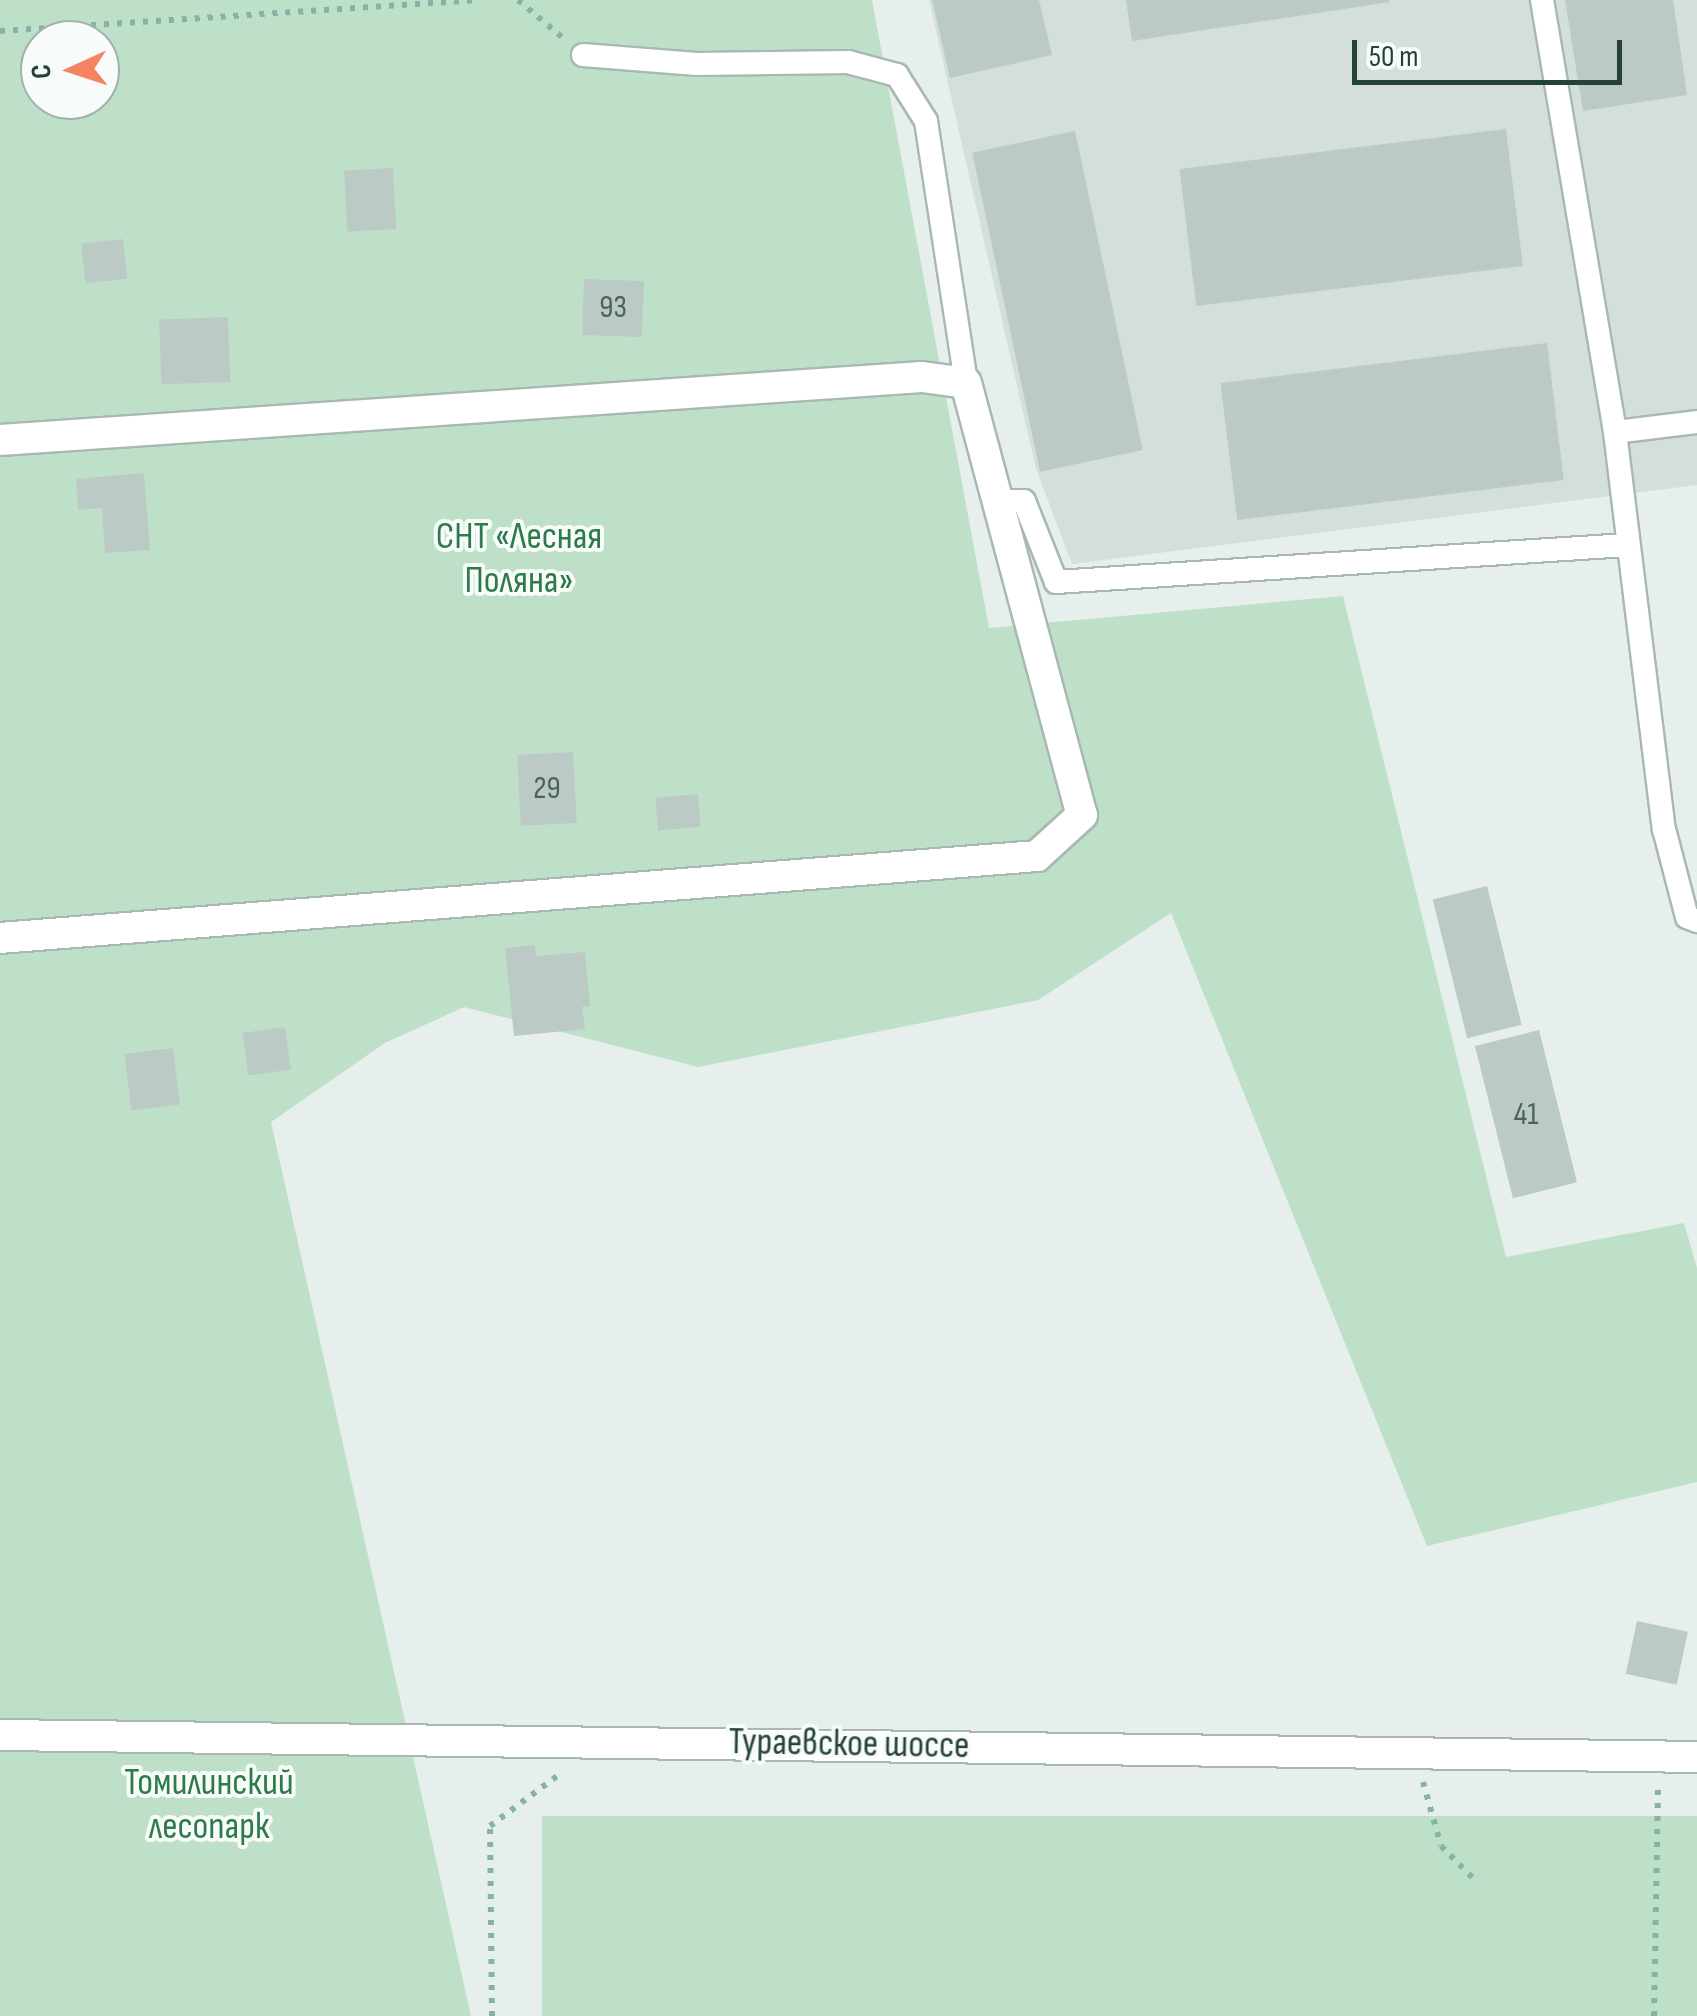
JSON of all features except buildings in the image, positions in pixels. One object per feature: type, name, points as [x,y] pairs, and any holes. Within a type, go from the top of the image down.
[{"type":"street","points":[[0,440],[922,376],[966,383],[1082,814],[1037,856],[0,938]]},
{"type":"street","name":"Тураевское шоссе","points":[[0,1735],[1697,1757]]},
{"type":"lane","points":[[1542,0],[1615,432],[1664,829],[1687,917],[1697,921]]},
{"type":"lane","points":[[583,55],[696,64],[848,62],[897,75],[926,121],[966,383]]},
{"type":"lane","points":[[1615,432],[1697,422]]},
{"type":"lane","points":[[998,501],[1024,501],[1056,582],[1626,544]]},
{"type":"path","points":[[0,31],[476,0]]},
{"type":"path","points":[[518,0],[583,55]]},
{"type":"path","points":[[1414,1752],[1441,1846],[1478,1883]]},
{"type":"path","points":[[1654,2016],[1659,1756]]},
{"type":"path","points":[[492,2016],[490,1826],[562,1772]]},
{"type":"shaded area","points":[[929,0],[1697,0],[1697,485],[1072,564],[1036,469]]},
{"type":"green space","name":"СНТ «Лесная Поляна»","points":[[0,0],[872,0],[989,628],[1343,596],[1506,1257],[1684,1223],[1697,1268],[1697,1482],[1427,1546],[1171,913],[1038,1000],[698,1067],[464,1007],[385,1043],[271,1122],[471,2016],[0,2016]]},
{"type":"green space","points":[[542,1816],[1697,1816],[1697,2016],[542,2016]]},
{"type":"park label","name":"Томилинский лесопарк","points":[[209,1805]]}]
